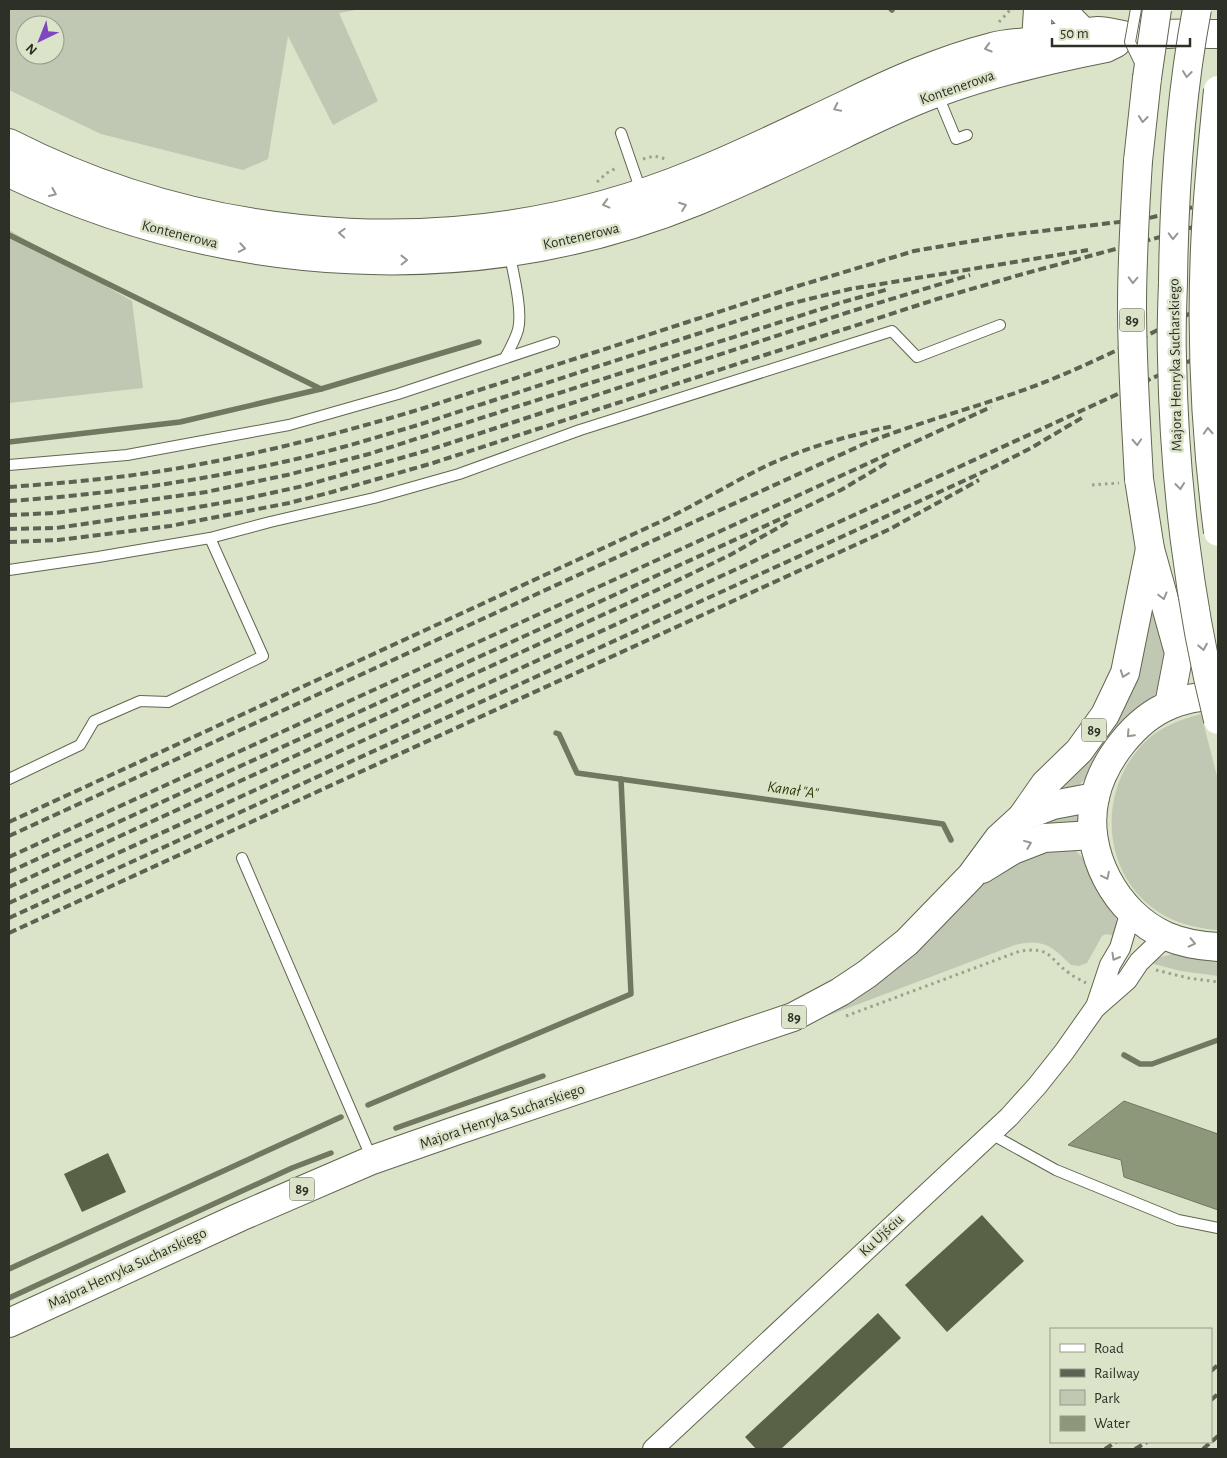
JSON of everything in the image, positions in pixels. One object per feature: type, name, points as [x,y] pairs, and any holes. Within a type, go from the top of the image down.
[{"type":"main road","points":[[1037,52],[1038,9]]},
{"type":"main road","points":[[1061,9],[1084,33]]},
{"type":"main road","name":"89","points":[[1022,817],[1045,784],[1079,751],[1105,715],[1125,673],[1150,548],[1132,481],[1134,396],[1132,306],[1135,203],[1147,78],[1157,9]]},
{"type":"main road","name":"Majora Henryka Sucharskiego","points":[[1197,9],[1186,80],[1174,210],[1172,358],[1177,457],[1188,556],[1201,638],[1218,720]]},
{"type":"main road","name":"Kontenerowa","points":[[9,143],[84,177],[163,204],[224,218],[305,230],[347,233],[409,234],[483,228],[570,213],[704,198],[885,114],[937,92],[998,73],[1037,52],[1084,33],[1102,31],[1131,36],[1218,34]]},
{"type":"main road","name":"Kontenerowa","points":[[9,173],[66,198],[134,222],[182,236],[259,251],[308,257],[369,260],[438,258],[510,251],[571,240],[646,205],[693,175],[888,84],[947,60],[995,46],[1037,52],[1106,48],[1131,36]]},
{"type":"main road","name":"Majora Henryka Sucharskiego","points":[[1218,90],[1210,172],[1204,305],[1208,438],[1218,532]]},
{"type":"main road","points":[[1150,548],[1179,653],[1169,705]]},
{"type":"main road","points":[[1218,695],[1190,699],[1169,705],[1149,717],[1130,733],[1114,754],[1101,778],[1092,815],[1093,835],[1100,862],[1116,895],[1131,911],[1145,923],[1166,936],[1191,944],[1218,946]]},
{"type":"main road","name":"Majora Henryka Sucharskiego","points":[[9,1323],[240,1216],[372,1160],[793,1017],[840,992],[867,974],[907,942],[971,876],[999,838],[1022,817],[1052,805],[1095,797]]},
{"type":"main road","name":"Majora Henryka Sucharskiego","points":[[971,876],[1013,850],[1044,838],[1093,835]]},
{"type":"street","name":"Ku Ujściu","points":[[1096,1008],[1110,965],[1120,948],[1131,911]]},
{"type":"street","name":"Ku Ujściu","points":[[653,1449],[991,1134],[1037,1086],[1096,1008],[1127,980],[1140,962],[1166,936]]},
{"type":"lane","points":[[1136,9],[1130,42],[1147,78]]},
{"type":"lane","points":[[937,92],[956,139],[966,135]]},
{"type":"lane","points":[[621,133],[646,205]]},
{"type":"lane","points":[[504,358],[515,338],[519,325],[510,251]]},
{"type":"lane","points":[[9,570],[210,538],[459,474],[580,430],[892,331],[917,357],[1000,325]]},
{"type":"lane","points":[[9,465],[127,455],[290,424],[398,394],[554,342]]},
{"type":"lane","points":[[9,779],[80,745],[94,721],[140,701],[168,702],[263,656],[210,538]]},
{"type":"lane","points":[[242,858],[372,1160]]},
{"type":"lane","points":[[991,1134],[1064,1174],[1178,1220],[1218,1228]]},
{"type":"path","points":[[995,24],[1010,9]]},
{"type":"path","points":[[595,184],[607,173],[654,156],[674,160]]},
{"type":"path","points":[[1092,485],[1132,481]]},
{"type":"path","points":[[840,1019],[1020,951],[1034,949],[1044,952],[1053,957],[1068,973],[1086,983],[1091,975]]},
{"type":"path","points":[[1154,970],[1188,978],[1218,982]]},
{"type":"green space","points":[[9,9],[361,9],[339,13],[378,101],[333,125],[288,36],[268,159],[243,170],[101,134],[9,90]]},
{"type":"green space","points":[[9,230],[132,301],[143,388],[9,403]]},
{"type":"green space","points":[[1149,591],[1168,653],[1159,690],[1076,789],[1045,801],[1065,784]]},
{"type":"green space","points":[[1201,714],[1218,780],[1218,930],[1188,925],[1160,913],[1138,894],[1123,871],[1114,845],[1112,818],[1116,790],[1128,763],[1147,740],[1159,731]]},
{"type":"green space","points":[[1078,811],[1078,823],[1003,846],[1028,827]]},
{"type":"green space","points":[[1071,848],[1086,861],[1113,910],[1118,930],[1116,936],[1106,934],[1102,936],[1087,963],[1079,966],[1071,965],[1052,948],[1040,943],[1033,942],[1015,945],[803,1025],[985,879],[1023,852]]},
{"type":"green space","points":[[1173,954],[1218,960],[1218,976],[1181,971],[1150,963],[1161,957]]},
{"type":"water","points":[[1124,1101],[1218,1134],[1218,1210],[1124,1177],[1121,1160],[1068,1145]]},
{"type":"building","points":[[108,1153],[126,1192],[82,1212],[64,1174]]},
{"type":"building","points":[[982,1215],[1024,1261],[947,1332],[905,1285]]},
{"type":"building","points":[[878,1313],[901,1338],[781,1449],[756,1449],[745,1437]]},
{"type":"waterway","points":[[9,235],[321,389]]},
{"type":"waterway","points":[[9,442],[180,422],[321,389],[479,342]]},
{"type":"waterway","name":"Kanał \"A\"","points":[[556,733],[559,734],[577,773],[943,824],[951,840]]},
{"type":"waterway","points":[[368,1105],[631,994],[621,779]]},
{"type":"waterway","name":"Kanał \"A\"","points":[[1124,1055],[1140,1064],[1152,1064],[1218,1040]]},
{"type":"waterway","points":[[396,1128],[543,1076]]},
{"type":"waterway","points":[[9,1269],[341,1117]]},
{"type":"waterway","points":[[9,1298],[292,1168],[331,1153]]},
{"type":"railway","points":[[9,487],[92,480],[154,472],[269,450],[424,408],[798,286],[914,251],[1008,235],[1145,219],[1218,201]]},
{"type":"railway","points":[[9,542],[58,540],[170,526],[289,503],[332,492],[433,463],[937,299],[1171,234],[1218,219]]},
{"type":"railway","points":[[9,501],[146,487],[215,476],[300,458],[421,424],[789,304],[850,289],[1088,250]]},
{"type":"railway","points":[[9,529],[56,528],[187,509],[303,486],[429,450],[849,312],[970,275]]},
{"type":"railway","points":[[9,515],[55,513],[206,492],[287,475],[369,454],[843,302],[889,289]]},
{"type":"railway","points":[[9,836],[864,444],[1063,375],[1130,344],[1218,299]]},
{"type":"railway","points":[[9,903],[1218,348]]},
{"type":"railway","points":[[9,857],[991,407]]},
{"type":"railway","points":[[9,918],[994,467],[1031,448],[1085,416]]},
{"type":"railway","points":[[9,822],[664,520],[766,466],[829,442],[894,426]]},
{"type":"railway","points":[[9,872],[800,510],[841,490],[888,462]]},
{"type":"railway","points":[[9,933],[890,529],[979,480]]},
{"type":"railway","points":[[9,887],[670,584],[730,555],[788,522]]},
{"type":"railway","points":[[1212,1370],[1218,1365]]},
{"type":"railway","points":[[1212,1399],[1218,1394]]},
{"type":"railway","points":[[1212,1441],[1218,1436]]},
{"type":"railway","points":[[1105,1449],[1114,1443]]},
{"type":"railway","points":[[1135,1449],[1145,1443]]},
{"type":"railway","points":[[1203,1449],[1210,1443]]}]
